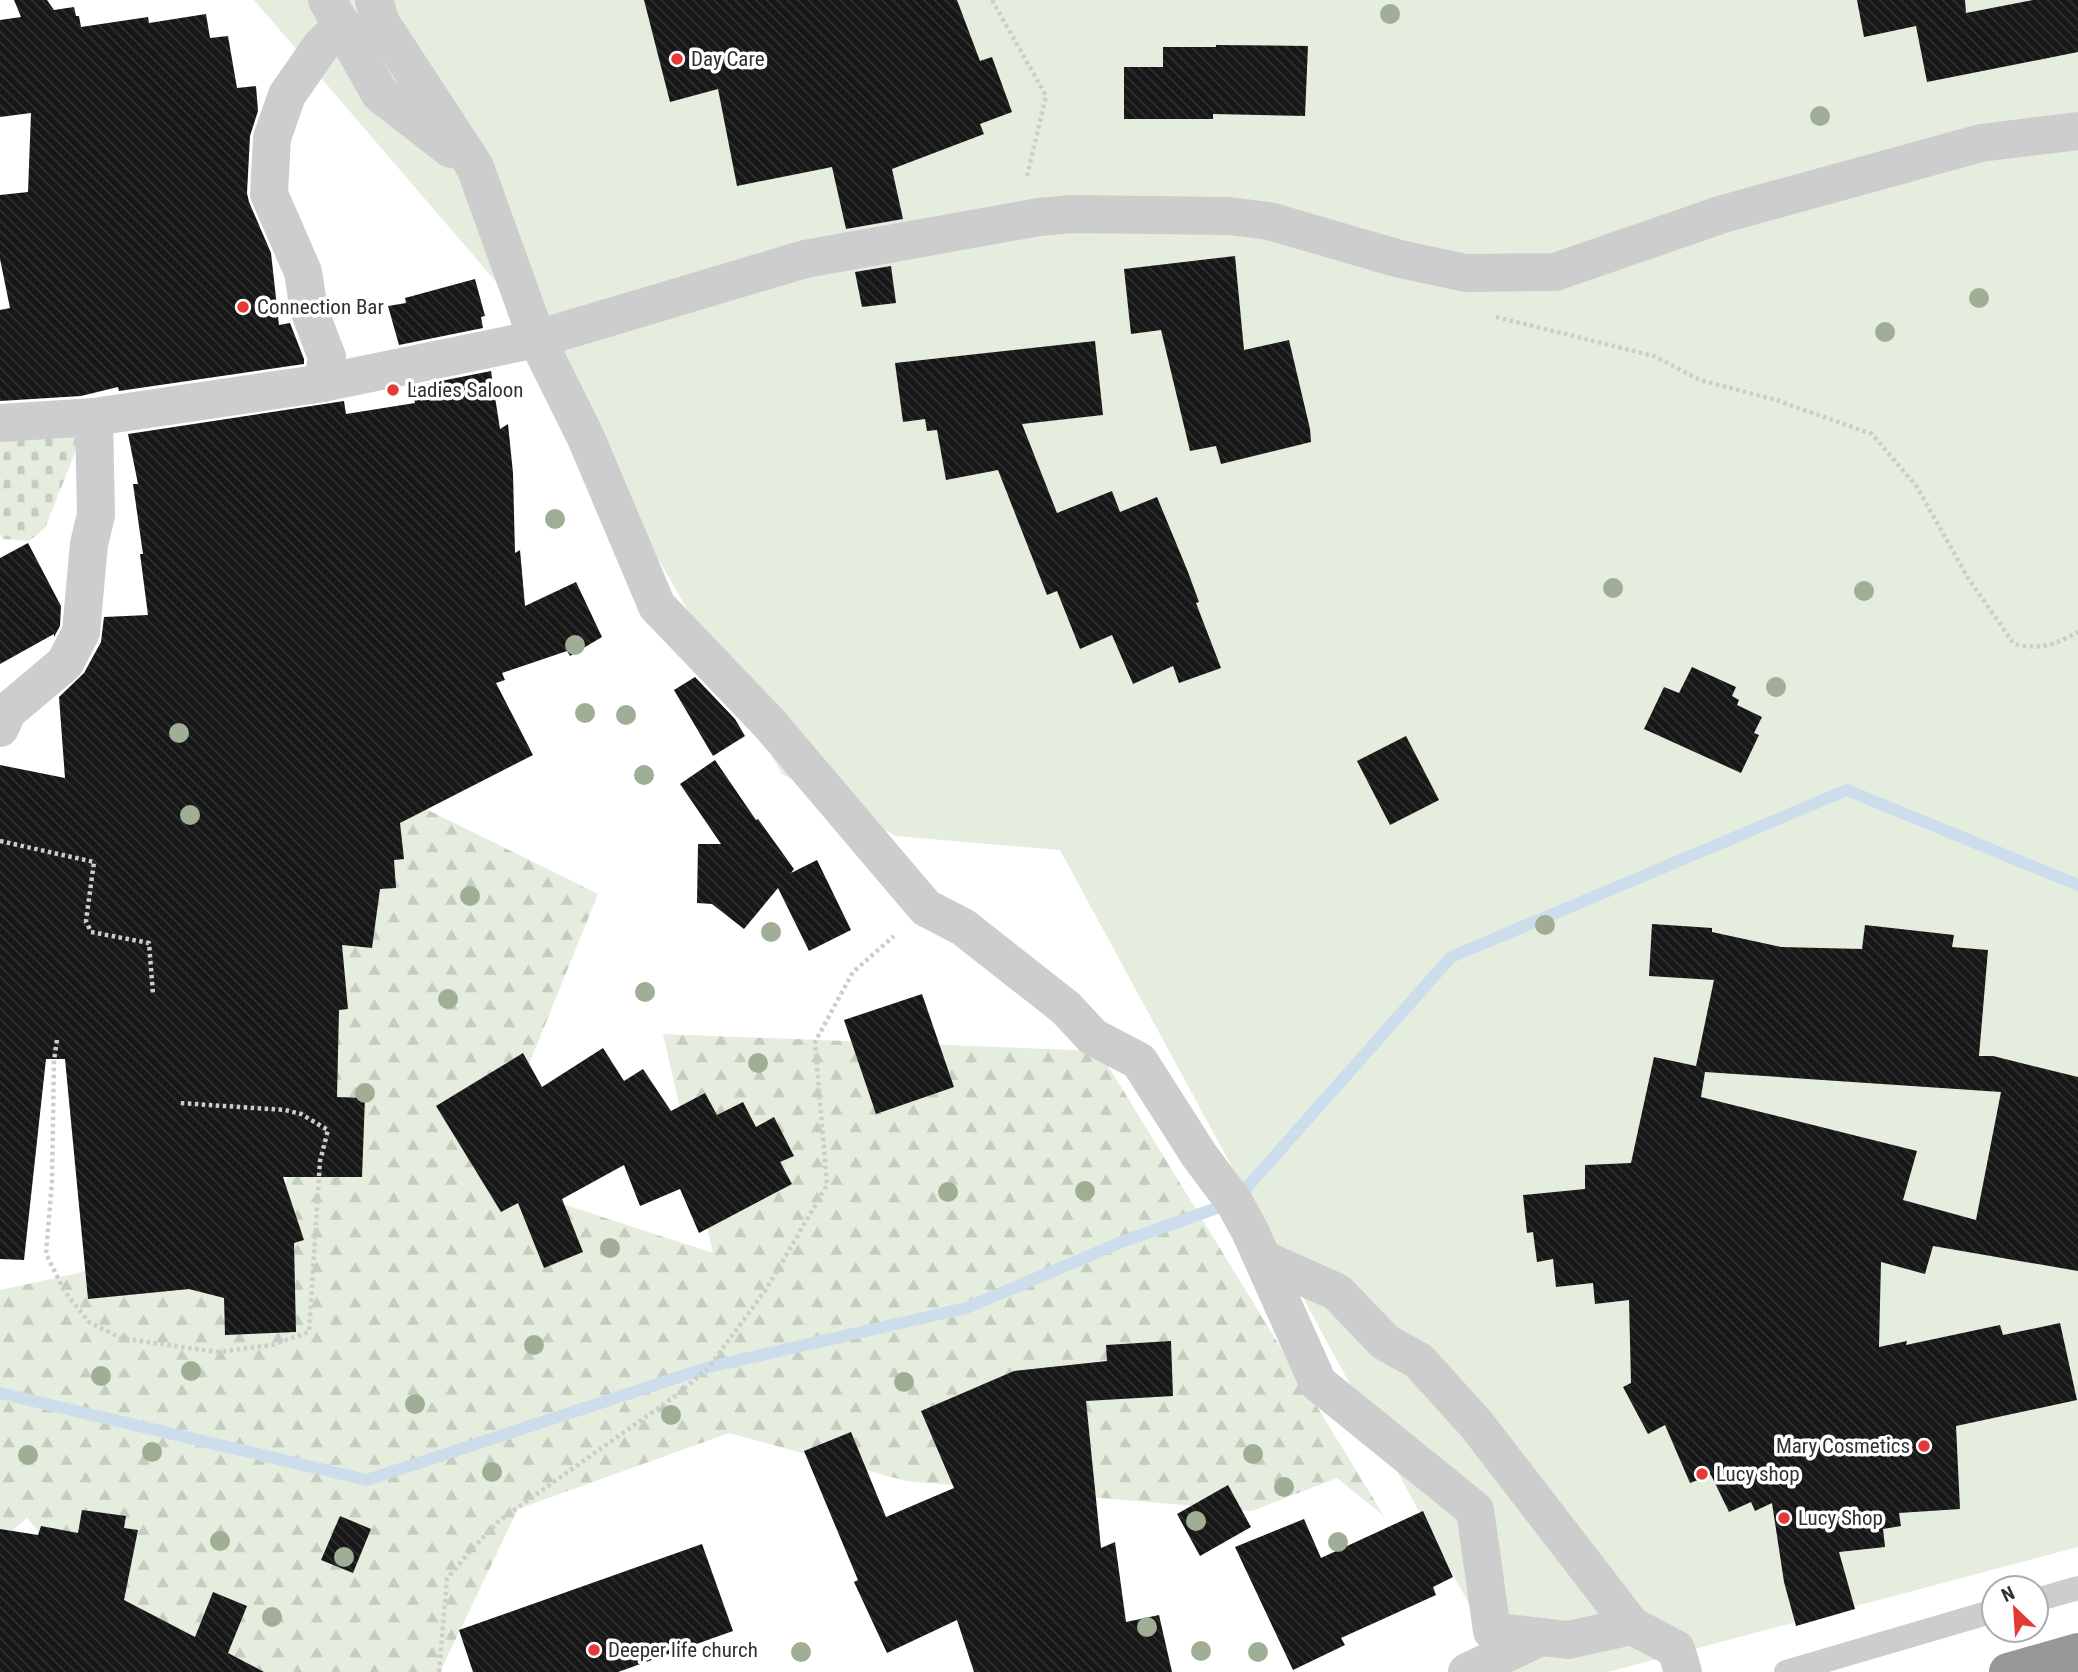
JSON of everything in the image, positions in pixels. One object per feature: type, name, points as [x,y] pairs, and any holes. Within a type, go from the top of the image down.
[{"type":"highway","points":[[2008,1672],[2078,1652]]},
{"type":"street","points":[[374,0],[382,23],[475,167],[537,339],[586,438],[657,606],[769,723],[926,908],[963,927],[1066,1008],[1093,1037],[1139,1061],[1199,1156],[1234,1202],[1263,1259],[1318,1383],[1475,1510],[1492,1631],[1568,1640],[1632,1626]]},
{"type":"street","points":[[335,12],[380,94],[475,167]]},
{"type":"street","points":[[323,383],[327,357],[309,310],[303,272],[269,194],[272,138],[287,95],[321,46],[335,12]]},
{"type":"street","points":[[0,423],[94,417],[323,383],[537,339],[805,259],[1039,217],[1072,214],[1229,216],[1269,221],[1400,259],[1466,273],[1555,272],[1723,214],[1982,144],[2078,131]]},
{"type":"street","points":[[0,728],[8,710],[65,663],[81,632],[89,544],[96,515],[94,417]]},
{"type":"street","points":[[1263,1259],[1337,1292],[1385,1342],[1419,1361],[1476,1424],[1632,1626],[1676,1649],[1683,1672]]},
{"type":"street","points":[[1467,1672],[1542,1637]]},
{"type":"lane","points":[[2050,1596],[2078,1588]]},
{"type":"lane","points":[[1786,1672],[1980,1615]]},
{"type":"path","points":[[992,0],[1046,96],[1027,178],[1039,217]]},
{"type":"path","points":[[1490,316],[1654,356],[1700,380],[1776,400],[1872,435],[1917,487],[1968,578],[2014,644],[2036,649],[2078,632]]},
{"type":"path","points":[[0,841],[94,862],[86,921],[91,932],[149,943],[153,994]]},
{"type":"path","points":[[439,1672],[447,1579],[471,1550],[500,1520],[678,1394],[709,1367],[758,1302],[827,1185],[815,1042],[853,972],[926,908]]},
{"type":"path","points":[[57,1040],[46,1254],[65,1292],[89,1322],[121,1338],[218,1352],[272,1345],[309,1332],[320,1161],[328,1130],[301,1114],[285,1110],[179,1103]]},
{"type":"green space","points":[[254,0],[2078,0],[2078,1547],[1608,1672],[1506,1672],[1060,850],[896,836],[782,774],[504,291]]},
{"type":"green space","points":[[0,426],[84,430],[45,528],[29,541],[3,539],[0,534]]},
{"type":"green space","points":[[365,779],[598,894],[483,1178],[713,1253],[663,1034],[1099,1051],[1384,1516],[1337,1478],[1252,1511],[906,1481],[729,1433],[518,1509],[440,1672],[160,1672],[27,1518],[0,1542],[0,1290],[277,1230]]},
{"type":"building","points":[[14,0],[47,0],[54,10],[74,7],[81,27],[148,17],[149,23],[206,14],[210,38],[228,36],[237,88],[256,86],[258,111],[250,136],[247,193],[249,202],[271,253],[279,325],[290,323],[304,364],[119,391],[118,387],[81,396],[0,401],[0,310],[10,308],[0,259],[0,195],[28,192],[31,113],[0,117],[0,20],[21,17]]},
{"type":"building","points":[[644,0],[957,0],[980,61],[992,57],[1012,112],[980,124],[984,134],[892,169],[903,219],[846,229],[832,167],[737,186],[718,89],[670,102]]},
{"type":"building","points":[[1857,0],[1965,0],[1966,13],[2033,0],[2078,0],[2078,52],[1927,82],[1916,26],[1864,37]]},
{"type":"building","points":[[1308,46],[1305,116],[1213,114],[1213,119],[1124,119],[1124,67],[1163,67],[1163,47]]},
{"type":"building","points":[[1235,256],[1244,350],[1289,340],[1311,442],[1221,464],[1216,446],[1190,451],[1161,330],[1131,334],[1124,269]]},
{"type":"building","points":[[891,266],[896,303],[862,307],[855,272]]},
{"type":"building","points":[[475,279],[485,316],[481,317],[483,328],[399,345],[388,306],[406,303],[405,298]]},
{"type":"building","points":[[1095,341],[1103,415],[1022,424],[1057,513],[1112,491],[1120,512],[1157,497],[1188,572],[1199,602],[1196,603],[1221,668],[1179,683],[1173,666],[1133,684],[1112,635],[1080,649],[1057,591],[1047,595],[998,470],[946,480],[937,430],[927,431],[925,419],[903,422],[895,363]]},
{"type":"building","points":[[491,371],[500,429],[508,424],[513,473],[515,553],[520,550],[525,606],[576,582],[602,637],[570,656],[567,651],[502,673],[505,680],[496,683],[533,755],[400,823],[404,859],[394,860],[396,888],[380,889],[372,948],[342,945],[348,1009],[339,1010],[337,1097],[365,1098],[362,1177],[283,1177],[304,1240],[294,1243],[296,1332],[225,1335],[224,1298],[189,1289],[88,1299],[65,1059],[46,1059],[24,1260],[0,1259],[0,765],[65,778],[59,697],[84,673],[101,642],[104,617],[148,615],[133,484],[138,484],[128,434],[344,401],[346,414],[415,403],[411,387]]},
{"type":"building","points":[[28,543],[61,606],[60,626],[54,637],[54,634],[0,664],[0,558]]},
{"type":"building","points":[[1692,667],[1736,687],[1732,696],[1739,700],[1737,705],[1762,717],[1754,733],[1759,735],[1741,773],[1644,729],[1664,687],[1679,693]]},
{"type":"building","points":[[695,677],[735,719],[745,736],[713,756],[674,690]]},
{"type":"building","points":[[1406,736],[1439,800],[1390,825],[1357,761]]},
{"type":"building","points":[[715,760],[794,869],[791,873],[817,860],[851,930],[809,951],[778,888],[744,929],[712,904],[697,903],[698,844],[721,844],[680,784]]},
{"type":"building","points":[[1652,924],[1712,928],[1712,932],[1781,947],[1862,949],[1865,925],[1954,935],[1952,947],[1988,950],[1979,1056],[1993,1056],[2078,1077],[2078,1271],[1933,1246],[1925,1274],[1881,1262],[1879,1347],[1907,1341],[1906,1345],[2000,1325],[2003,1335],[2060,1323],[2077,1400],[1956,1426],[1960,1509],[1899,1513],[1901,1526],[1883,1529],[1885,1547],[1839,1552],[1855,1609],[1796,1626],[1784,1582],[1772,1503],[1755,1511],[1751,1502],[1729,1512],[1711,1475],[1690,1483],[1665,1425],[1648,1434],[1623,1387],[1631,1383],[1629,1300],[1595,1304],[1593,1283],[1556,1287],[1553,1259],[1537,1262],[1533,1232],[1527,1233],[1523,1195],[1585,1189],[1585,1165],[1631,1163],[1654,1057],[1696,1066],[1714,980],[1649,976]],"holes":[[[1705,1072],[2001,1092],[1976,1220],[1903,1200],[1917,1151],[1701,1097]]]},
{"type":"building","points":[[922,994],[954,1087],[876,1114],[844,1020]]},
{"type":"building","points":[[603,1048],[624,1081],[643,1069],[671,1111],[705,1093],[717,1115],[743,1102],[756,1127],[774,1117],[794,1156],[780,1162],[792,1184],[699,1233],[680,1189],[640,1206],[624,1165],[562,1199],[583,1252],[544,1268],[518,1203],[501,1212],[436,1106],[523,1053],[542,1087]]},
{"type":"building","points":[[1171,1341],[1173,1396],[1086,1401],[1101,1548],[1115,1542],[1126,1622],[1159,1615],[1172,1672],[974,1672],[957,1620],[887,1653],[854,1582],[858,1580],[804,1451],[851,1432],[886,1517],[954,1488],[921,1411],[1014,1371],[1107,1361],[1106,1345]]},
{"type":"building","points":[[1228,1485],[1251,1527],[1200,1556],[1177,1514]]},
{"type":"building","points":[[82,1510],[126,1516],[124,1528],[138,1530],[124,1600],[195,1637],[213,1592],[247,1606],[228,1653],[264,1672],[0,1672],[0,1529],[38,1535],[41,1526],[78,1533]]},
{"type":"building","points":[[1423,1511],[1453,1577],[1433,1587],[1436,1595],[1341,1638],[1345,1645],[1293,1670],[1235,1547],[1304,1519],[1321,1558]]},
{"type":"building","points":[[340,1516],[371,1529],[353,1573],[321,1560]]},
{"type":"building","points":[[702,1544],[733,1631],[618,1672],[473,1672],[459,1630]]},
{"type":"waterway","points":[[0,1393],[367,1480],[709,1367],[966,1308],[1124,1241],[1234,1202],[1451,957],[1847,790],[2078,885]]},
{"type":"place","name":"Day Care","points":[[677,59]]},
{"type":"place","name":"Connection Bar","points":[[243,307]]},
{"type":"place","name":"Ladies Saloon","points":[[393,390]]},
{"type":"place","name":"Mary Cosmetics","points":[[1924,1446]]},
{"type":"place","name":"Lucy shop","points":[[1702,1474]]},
{"type":"place","name":"Lucy Shop","points":[[1784,1518]]},
{"type":"place","name":"Deeper life church","points":[[594,1650]]}]
